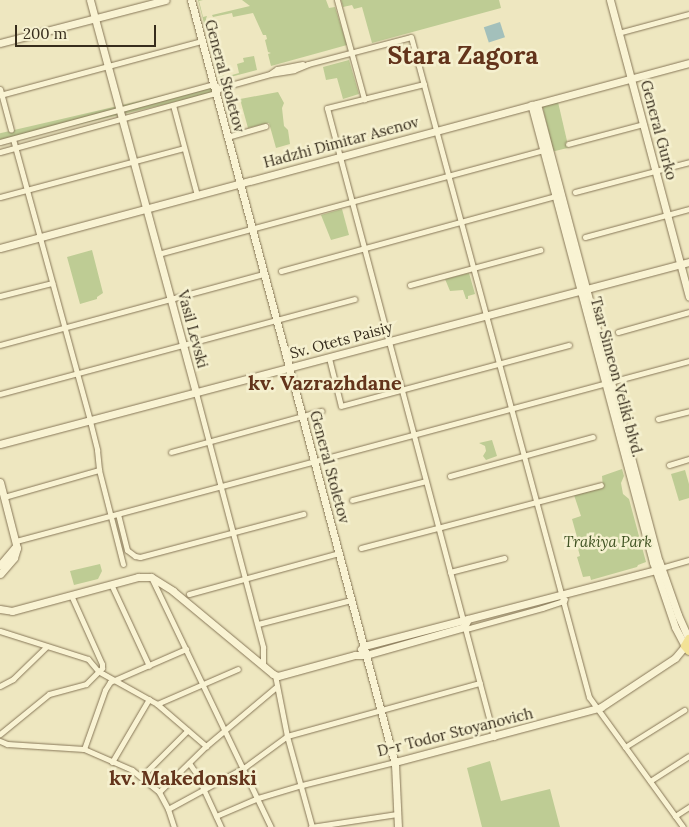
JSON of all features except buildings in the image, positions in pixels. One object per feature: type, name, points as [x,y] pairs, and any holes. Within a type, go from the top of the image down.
[{"type":"street","name":"Vasil Levski","points":[[90,0],[258,624],[263,647],[263,666]]},
{"type":"street","points":[[0,43],[164,0]]},
{"type":"street","name":"General Stoletov","points":[[190,0],[213,84],[218,90],[227,136],[381,710],[394,762],[398,827]]},
{"type":"street","points":[[337,0],[364,100]]},
{"type":"street","name":"General Gurko","points":[[610,0],[689,297]]},
{"type":"street","points":[[618,33],[689,14]]},
{"type":"street","points":[[0,152],[173,105],[278,71],[411,37],[524,456],[564,596],[589,697],[683,827]]},
{"type":"street","points":[[11,130],[1,93],[202,41]]},
{"type":"street","name":"Hadzhi Dimitar Asenov","points":[[0,248],[689,63]]},
{"type":"street","points":[[0,142],[213,84]]},
{"type":"street","points":[[424,84],[327,108],[494,737]]},
{"type":"street","name":"Tsar Simeon Veliki blvd.","points":[[534,104],[658,569],[675,627],[688,644]]},
{"type":"street","points":[[173,105],[197,195]]},
{"type":"street","points":[[568,144],[643,124]]},
{"type":"street","points":[[227,136],[265,126]]},
{"type":"street","points":[[13,138],[90,422],[97,450],[99,470],[123,564]]},
{"type":"street","points":[[0,197],[184,148]]},
{"type":"street","points":[[158,254],[546,150]]},
{"type":"street","name":"Tsar Simeon Veliki blvd.","points":[[546,150],[555,196],[583,290]]},
{"type":"street","points":[[575,192],[689,162]]},
{"type":"street","points":[[281,270],[555,196]]},
{"type":"street","points":[[585,237],[689,209]]},
{"type":"street","points":[[410,285],[540,250]]},
{"type":"street","name":"Sv. Otets Paisiy","points":[[0,444],[90,422],[689,262]]},
{"type":"street","points":[[0,345],[264,274]]},
{"type":"street","points":[[0,296],[52,283]]},
{"type":"street","points":[[0,394],[355,299]]},
{"type":"street","points":[[618,332],[689,312]]},
{"type":"street","points":[[329,358],[341,406],[569,345]]},
{"type":"street","points":[[16,541],[689,361]]},
{"type":"street","points":[[171,452],[321,411]]},
{"type":"street","points":[[658,419],[689,411]]},
{"type":"street","points":[[450,476],[593,437]]},
{"type":"street","points":[[670,464],[689,459]]},
{"type":"street","points":[[4,497],[99,470]]},
{"type":"street","points":[[352,500],[426,481]]},
{"type":"street","points":[[0,482],[16,541],[15,556],[0,574]]},
{"type":"street","points":[[361,548],[601,485]]},
{"type":"street","points":[[118,514],[129,552],[137,557],[303,514]]},
{"type":"street","points":[[0,565],[14,550],[16,541]]},
{"type":"street","points":[[190,594],[339,553]]},
{"type":"street","points":[[450,572],[504,558]]},
{"type":"street","points":[[355,655],[364,646],[564,596],[689,560]]},
{"type":"street","points":[[1,609],[12,611],[138,577],[151,577],[180,597],[275,675],[287,736],[312,827],[398,814]]},
{"type":"street","points":[[151,577],[245,767],[272,827]]},
{"type":"street","points":[[111,584],[149,666]]},
{"type":"street","points":[[0,734],[49,694],[86,684],[98,672],[102,664],[71,595]]},
{"type":"street","points":[[258,624],[351,600]]},
{"type":"street","points":[[275,675],[355,655],[366,655],[465,622]]},
{"type":"street","points":[[0,630],[88,659],[98,672],[115,679],[157,704],[206,746]]},
{"type":"street","name":"D-r Todor Stoyanovich","points":[[216,816],[258,798],[302,785],[494,737],[596,709],[675,658],[688,644]]},
{"type":"street","points":[[0,686],[13,679],[47,646]]},
{"type":"street","points":[[84,749],[104,690],[115,679],[186,649]]},
{"type":"street","points":[[157,704],[238,669]]},
{"type":"street","points":[[168,809],[245,767],[287,736],[480,683]]},
{"type":"street","points":[[158,792],[206,746],[276,687]]},
{"type":"street","points":[[112,762],[149,699]]},
{"type":"street","points":[[625,747],[684,710]]},
{"type":"street","points":[[141,777],[188,730]]},
{"type":"street","points":[[0,741],[7,744],[84,749],[112,762],[141,777],[158,792],[168,809],[174,827]]},
{"type":"street","points":[[650,781],[689,756]]},
{"type":"street","points":[[189,762],[221,827]]},
{"type":"street","points":[[675,816],[689,807]]},
{"type":"green space","points":[[198,0],[203,0],[199,1],[203,17],[207,16],[206,19],[213,48],[217,47],[222,72],[217,73]]},
{"type":"green space","points":[[242,0],[326,0],[329,8],[335,7],[347,45],[271,66],[268,54],[271,53],[268,52],[265,40],[267,39],[266,35],[263,35],[253,13],[233,17],[232,13],[213,17],[212,15],[250,6]]},
{"type":"green space","points":[[341,0],[499,0],[501,8],[372,43],[362,7],[354,9],[352,5],[343,7]]},
{"type":"green space","points":[[254,56],[257,70],[219,80],[218,76],[224,75],[225,77],[239,73],[237,64],[244,62],[243,58]]},
{"type":"green space","points":[[349,60],[359,94],[343,99],[337,78],[326,80],[323,67]]},
{"type":"green space","points":[[213,84],[215,93],[0,142],[0,133]]},
{"type":"green space","points":[[278,92],[284,103],[282,108],[284,126],[288,130],[290,144],[276,148],[269,123],[248,128],[240,99]]},
{"type":"green space","points":[[558,102],[569,148],[553,151],[542,106]]},
{"type":"green space","points":[[342,209],[349,235],[331,240],[321,215]]},
{"type":"green space","points":[[92,250],[103,293],[97,299],[80,304],[67,257]]},
{"type":"green space","points":[[469,273],[475,294],[468,296],[468,299],[466,299],[463,290],[450,291],[445,279]]},
{"type":"green space","points":[[492,440],[497,456],[486,460],[483,456],[486,451],[485,446],[479,443]]},
{"type":"green space","name":"Trakiya Park","points":[[622,469],[624,476],[621,483],[623,494],[629,499],[646,562],[637,567],[591,580],[590,576],[583,577],[577,557],[580,556],[572,519],[581,516],[574,495],[603,488],[602,476]]},
{"type":"green space","points":[[685,470],[689,484],[689,498],[679,501],[671,474]]},
{"type":"green space","points":[[100,564],[102,571],[98,579],[74,585],[70,571]]},
{"type":"green space","points":[[490,761],[501,801],[550,789],[560,827],[482,827],[467,768]]},
{"type":"water","points":[[500,22],[505,37],[489,42],[484,27]]},
{"type":"district","name":"Stara Zagora","points":[[463,55]]},
{"type":"district","name":"kv. Vazrazhdane","points":[[325,382]]},
{"type":"district","name":"kv. Makedonski","points":[[183,777]]}]
